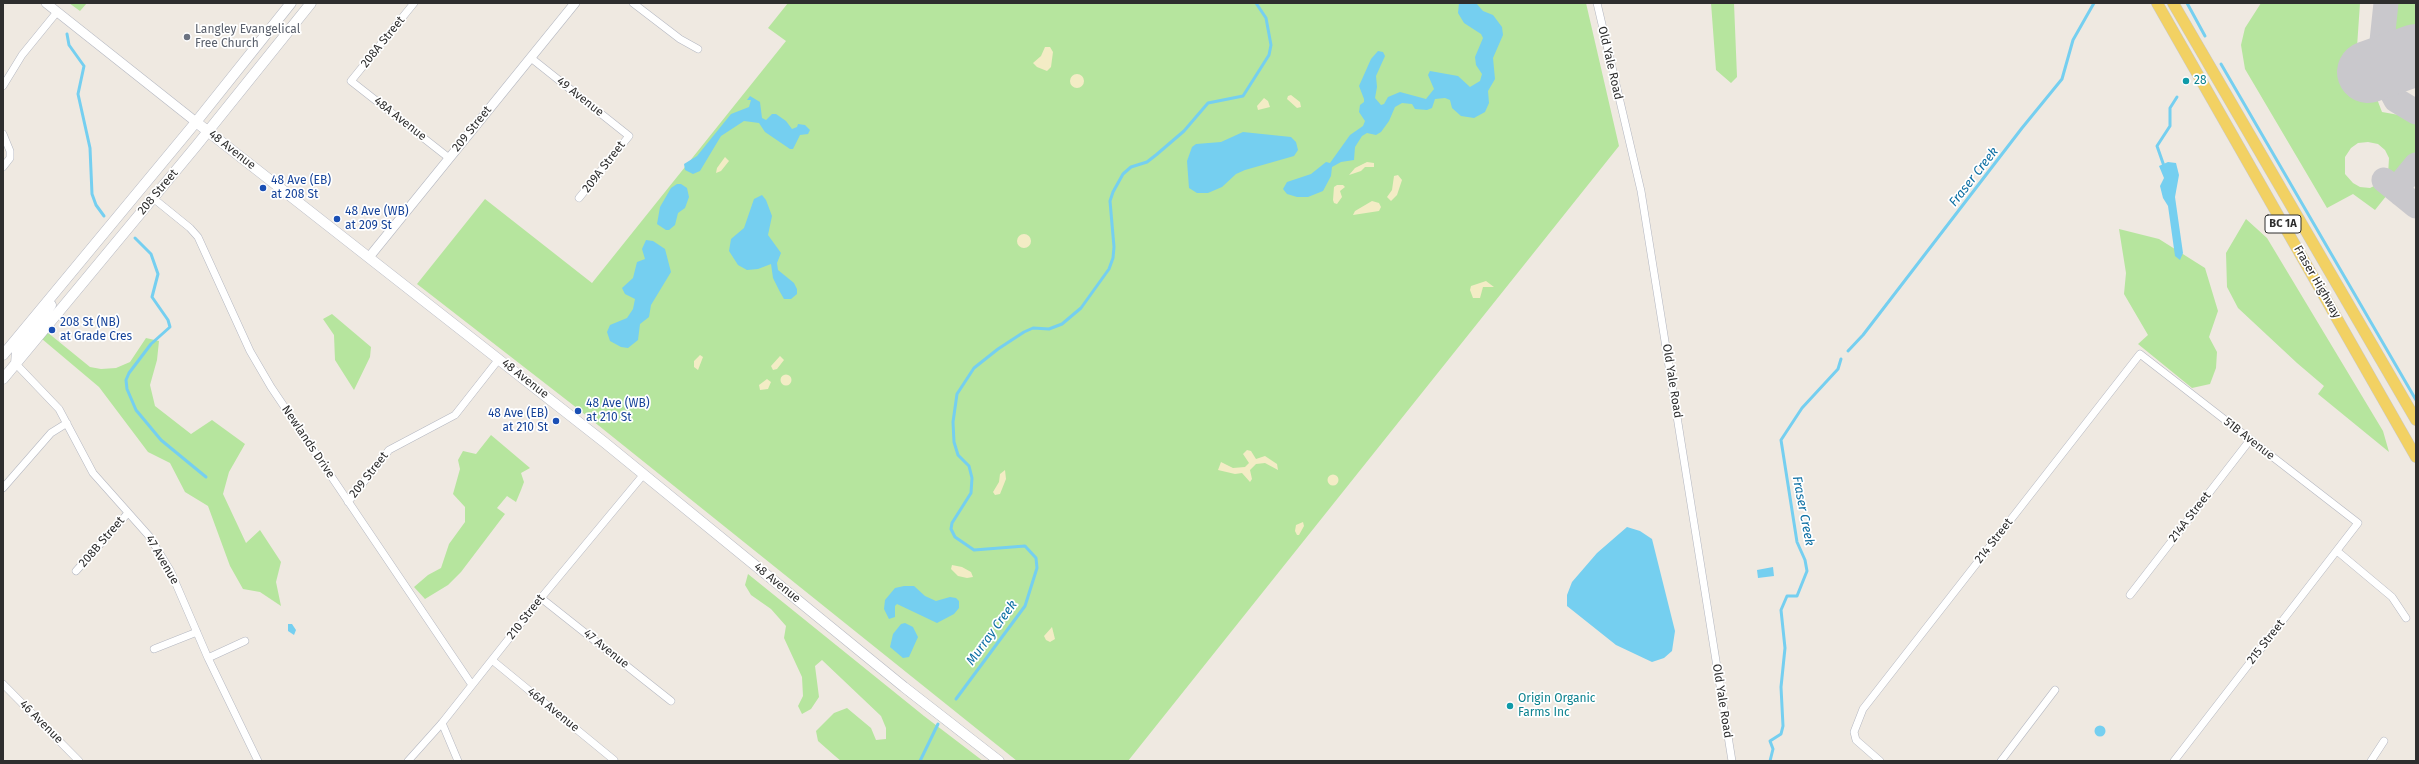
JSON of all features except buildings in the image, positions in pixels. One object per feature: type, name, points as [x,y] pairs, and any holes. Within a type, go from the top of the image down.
[{"type":"main road","name":"208 Street","points":[[4,355],[196,122],[291,3]]},
{"type":"main road","name":"208 Street","points":[[3,379],[153,198],[311,3]]},
{"type":"main road","name":"Fraser Highway","points":[[2158,3],[2416,457]]},
{"type":"main road","name":"Fraser Highway","points":[[2173,3],[2416,420]]},
{"type":"main road","name":"48 Avenue","points":[[196,122],[370,256],[644,474],[904,687],[999,761]]},
{"type":"main road","points":[[16,364],[16,351],[42,320],[77,265]]},
{"type":"street","name":"48 Avenue","points":[[46,3],[196,122]]},
{"type":"street","name":"208A Street","points":[[351,81],[414,3]]},
{"type":"street","name":"209 Street","points":[[370,256],[575,3]]},
{"type":"street","points":[[633,3],[680,39],[698,49]]},
{"type":"street","name":"Old Yale Road","points":[[1597,3],[1641,191],[1732,761]]},
{"type":"street","points":[[3,86],[16,63],[57,12]]},
{"type":"street","name":"49 Avenue","points":[[531,58],[629,136]]},
{"type":"street","name":"48A Avenue","points":[[351,81],[449,158]]},
{"type":"street","points":[[3,134],[10,151],[10,158],[3,167]]},
{"type":"street","name":"209A Street","points":[[579,198],[629,136]]},
{"type":"street","name":"Newlands Drive","points":[[153,198],[190,228],[198,237],[250,351],[271,387],[472,685]]},
{"type":"street","name":"51B Avenue","points":[[2140,354],[2358,523]]},
{"type":"street","name":"214 Street","points":[[1880,761],[1863,749],[1856,740],[1854,732],[1863,709],[2140,354]]},
{"type":"street","name":"209 Street","points":[[348,502],[389,450],[455,415],[499,359]]},
{"type":"street","name":"47 Avenue","points":[[16,364],[59,409],[93,473],[149,536],[170,570],[208,658],[258,761]]},
{"type":"street","points":[[3,488],[51,433],[67,423]]},
{"type":"street","name":"214A Street","points":[[2130,595],[2250,440]]},
{"type":"street","name":"210 Street","points":[[408,761],[442,723],[541,598],[644,474]]},
{"type":"street","name":"208B Street","points":[[76,571],[128,513]]},
{"type":"street","name":"215 Street","points":[[2174,761],[2358,523]]},
{"type":"street","points":[[2337,551],[2392,597],[2406,618]]},
{"type":"street","name":"47 Avenue","points":[[541,598],[671,701]]},
{"type":"street","points":[[154,649],[197,632]]},
{"type":"street","points":[[208,658],[245,641]]},
{"type":"street","name":"46A Avenue","points":[[492,660],[614,760]]},
{"type":"street","name":"46 Avenue","points":[[3,684],[74,759]]},
{"type":"street","points":[[2001,761],[2055,690]]},
{"type":"street","points":[[442,723],[458,761]]},
{"type":"street","points":[[2372,761],[2384,741]]},
{"type":"green space","points":[[69,3],[87,3],[80,11]]},
{"type":"green space","points":[[788,3],[1586,3],[1619,146],[1128,761],[1017,761],[573,405],[417,284],[485,199],[592,283],[786,41],[768,28]]},
{"type":"green space","points":[[1711,3],[1734,3],[1737,77],[1731,83],[1716,70]]},
{"type":"green space","points":[[2261,3],[2360,3],[2357,47],[2382,112],[2416,118],[2416,155],[2396,180],[2388,175],[2389,158],[2385,150],[2378,144],[2368,142],[2358,143],[2351,148],[2345,157],[2345,174],[2353,183],[2360,187],[2370,188],[2382,182],[2391,190],[2375,210],[2353,194],[2327,208],[2245,69],[2241,45],[2245,28]]},
{"type":"green space","points":[[2392,3],[2416,3],[2416,37],[2411,39],[2395,33],[2391,24]]},
{"type":"green space","points":[[2246,219],[2267,238],[2383,431],[2389,452],[2318,394],[2324,386],[2238,308],[2227,287],[2226,253]]},
{"type":"green space","points":[[2119,229],[2159,239],[2205,268],[2218,311],[2209,337],[2217,352],[2216,368],[2210,384],[2192,388],[2138,344],[2148,335],[2124,294],[2126,273]]},
{"type":"green space","points":[[332,314],[371,347],[370,357],[354,390],[335,360],[334,335],[323,319]]},
{"type":"green space","points":[[47,332],[90,367],[101,369],[116,368],[130,362],[146,338],[159,341],[157,360],[150,385],[155,406],[191,434],[212,420],[245,444],[229,472],[223,494],[246,543],[260,530],[281,562],[276,582],[281,606],[260,592],[243,589],[230,566],[208,506],[185,492],[170,463],[148,452],[99,387],[42,339]]},
{"type":"green space","points":[[491,435],[530,468],[521,473],[524,482],[516,502],[507,496],[497,508],[505,514],[461,572],[448,585],[425,599],[414,587],[428,575],[441,568],[449,544],[465,522],[465,507],[453,494],[460,469],[458,460],[463,451],[476,454]]},
{"type":"green space","points":[[748,574],[924,716],[983,761],[841,761],[818,741],[816,731],[834,713],[847,708],[871,728],[876,740],[886,739],[886,728],[881,716],[822,660],[815,666],[819,697],[811,709],[802,714],[798,706],[803,696],[802,677],[784,638],[786,626],[771,609],[751,595],[745,585]]},
{"type":"sand","points":[[1045,47],[1050,47],[1053,52],[1051,67],[1047,71],[1037,67],[1033,63],[1041,56]]},
{"type":"sand","points":[[1074,74],[1080,74],[1084,78],[1084,84],[1080,88],[1074,88],[1070,84],[1070,78]]},
{"type":"sand","points":[[1291,95],[1300,102],[1301,107],[1297,108],[1287,99],[1288,96]]},
{"type":"sand","points":[[1264,98],[1268,101],[1270,107],[1258,110],[1257,106]]},
{"type":"sand","points":[[725,157],[729,161],[721,171],[716,173],[717,168]]},
{"type":"sand","points":[[1367,162],[1374,163],[1374,167],[1365,167],[1361,171],[1349,175],[1355,168]]},
{"type":"sand","points":[[1398,175],[1402,180],[1397,195],[1391,201],[1387,197],[1392,190],[1394,176]]},
{"type":"sand","points":[[1337,185],[1343,185],[1345,187],[1340,191],[1342,197],[1337,204],[1334,203],[1333,200],[1334,187]]},
{"type":"sand","points":[[1372,201],[1379,203],[1381,207],[1379,211],[1353,215],[1355,211]]},
{"type":"sand","points":[[1024,234],[1029,236],[1031,241],[1029,246],[1024,248],[1019,246],[1017,241],[1019,236]]},
{"type":"sand","points":[[1486,281],[1494,287],[1483,287],[1480,298],[1473,298],[1470,290],[1471,286]]},
{"type":"sand","points":[[700,355],[703,357],[698,370],[694,367],[694,361]]},
{"type":"sand","points":[[780,356],[784,360],[777,369],[773,370],[771,366]]},
{"type":"sand","points":[[784,375],[788,375],[790,376],[790,384],[784,385],[781,382],[781,378]]},
{"type":"sand","points":[[767,379],[771,382],[768,389],[760,390],[759,385]]},
{"type":"sand","points":[[1247,450],[1251,451],[1256,459],[1265,456],[1277,464],[1278,470],[1265,463],[1256,464],[1250,470],[1252,479],[1250,482],[1242,473],[1235,474],[1218,470],[1221,462],[1233,468],[1245,467],[1249,463],[1243,454]]},
{"type":"sand","points":[[1005,470],[1006,479],[1000,494],[995,495],[993,492],[999,482],[1000,474]]},
{"type":"sand","points":[[1333,474],[1337,476],[1339,480],[1337,484],[1333,486],[1329,484],[1327,480],[1329,476]]},
{"type":"sand","points":[[1303,522],[1304,526],[1299,535],[1297,535],[1295,531],[1296,525]]},
{"type":"sand","points":[[952,565],[962,567],[971,572],[973,577],[967,578],[958,576],[951,569]]},
{"type":"sand","points":[[1052,627],[1055,639],[1050,642],[1046,640],[1044,636]]},
{"type":"water","points":[[1459,3],[1476,3],[1483,11],[1493,15],[1502,27],[1503,35],[1493,58],[1495,79],[1488,91],[1489,103],[1485,112],[1474,118],[1461,116],[1452,108],[1450,100],[1445,98],[1435,99],[1432,108],[1427,110],[1415,109],[1412,104],[1402,103],[1395,107],[1389,121],[1381,132],[1376,135],[1367,133],[1362,136],[1355,147],[1354,160],[1341,162],[1332,167],[1331,176],[1323,191],[1308,197],[1297,197],[1287,194],[1283,189],[1287,182],[1311,174],[1326,162],[1330,163],[1350,135],[1363,126],[1365,121],[1359,112],[1360,105],[1364,102],[1364,99],[1359,86],[1371,59],[1378,51],[1383,52],[1385,56],[1376,76],[1377,87],[1375,98],[1381,105],[1384,104],[1388,97],[1400,92],[1426,99],[1434,89],[1428,75],[1430,71],[1458,76],[1470,87],[1480,81],[1482,74],[1476,65],[1475,57],[1483,38],[1481,34],[1464,23],[1458,13]]},
{"type":"water","points":[[750,96],[760,102],[762,118],[766,120],[772,114],[776,114],[786,121],[792,129],[797,127],[798,124],[805,125],[810,130],[808,134],[800,135],[793,149],[790,149],[765,132],[759,123],[744,121],[721,136],[700,171],[693,174],[685,170],[684,164],[697,156],[731,114],[749,107],[751,100],[747,100]]},
{"type":"water","points":[[1243,132],[1291,137],[1296,142],[1298,150],[1294,156],[1236,174],[1222,187],[1208,193],[1197,193],[1189,188],[1187,161],[1192,147],[1196,144],[1221,142]]},
{"type":"water","points":[[2168,162],[2176,163],[2179,175],[2175,197],[2183,253],[2180,260],[2175,256],[2168,206],[2163,198],[2160,186],[2164,178],[2159,166]]},
{"type":"water","points":[[677,184],[681,184],[687,188],[689,197],[685,208],[678,213],[675,225],[669,230],[666,230],[657,224],[660,207],[671,188]]},
{"type":"water","points":[[762,195],[766,200],[772,216],[768,235],[781,253],[777,263],[778,270],[794,283],[797,289],[797,294],[791,299],[784,299],[780,292],[773,278],[771,264],[758,269],[747,270],[738,265],[729,251],[731,239],[744,228],[754,199]]},
{"type":"water","points":[[646,240],[653,241],[665,249],[671,272],[651,305],[649,317],[640,324],[638,340],[628,348],[621,347],[610,341],[607,332],[610,325],[627,318],[633,309],[635,299],[625,294],[622,288],[633,278],[637,262],[645,259],[642,249]]},
{"type":"water","points":[[1627,527],[1640,531],[1652,539],[1675,631],[1672,651],[1664,658],[1652,662],[1616,645],[1567,606],[1567,595],[1572,582],[1597,553]]},
{"type":"water","points":[[1773,567],[1774,576],[1758,578],[1757,570]]},
{"type":"water","points":[[914,586],[925,596],[936,601],[950,597],[956,598],[959,601],[959,608],[954,614],[937,623],[897,604],[895,606],[895,617],[889,619],[884,609],[885,600],[895,588]]},
{"type":"water","points":[[905,623],[913,627],[918,637],[909,657],[903,658],[890,647],[893,634],[901,624]]},
{"type":"water","points":[[288,624],[292,624],[296,630],[294,635],[288,631]]},
{"type":"water","points":[[2098,726],[2102,726],[2104,727],[2104,735],[2098,736],[2095,733],[2095,729]]},
{"type":"waterway","name":"Murray Creek","points":[[956,699],[1025,606],[1037,568],[1036,558],[1025,546],[974,550],[955,537],[951,529],[952,523],[971,493],[972,478],[969,466],[958,455],[954,442],[953,422],[957,394],[974,368],[998,349],[1024,332],[1033,328],[1049,329],[1062,324],[1081,308],[1109,269],[1113,258],[1114,247],[1110,201],[1113,192],[1123,174],[1131,167],[1147,162],[1156,155],[1184,131],[1208,103],[1243,96],[1269,55],[1271,45],[1266,18],[1256,3]]},
{"type":"waterway","name":"Fraser Creek","points":[[1848,351],[1863,335],[2022,128],[2062,79],[2073,40],[2094,3]]},
{"type":"waterway","points":[[2187,3],[2205,36]]},
{"type":"waterway","points":[[67,34],[69,45],[84,66],[78,94],[90,148],[92,194],[96,205],[104,216]]},
{"type":"waterway","points":[[2221,64],[2416,400]]},
{"type":"waterway","points":[[2164,166],[2157,146],[2170,126],[2170,108],[2177,97]]},
{"type":"waterway","points":[[135,238],[151,254],[158,274],[152,297],[168,320],[170,327],[151,344],[129,373],[126,380],[127,389],[136,410],[161,440],[206,477]]},
{"type":"waterway","name":"Fraser Creek","points":[[1770,761],[1773,749],[1770,741],[1781,734],[1783,726],[1781,687],[1785,648],[1781,610],[1787,596],[1797,596],[1807,571],[1805,560],[1797,542],[1781,440],[1802,408],[1838,369],[1841,359]]},
{"type":"waterway","name":"Murray Creek","points":[[920,761],[938,724]]},
{"type":"taxiway","points":[[2386,3],[2382,41],[2384,49],[2392,57],[2406,58]]},
{"type":"taxiway","points":[[2406,58],[2390,73],[2389,87],[2396,100],[2416,112]]},
{"type":"taxiway","points":[[2401,194],[2398,187],[2416,165]]},
{"type":"taxiway","points":[[2384,180],[2416,206]]},
{"type":"runway","points":[[2368,72],[2416,55]]},
{"type":"place","name":"Langley Evangelical Free Church","points":[[187,37]]},
{"type":"place","name":"28","points":[[2186,81]]},
{"type":"place","name":"48 Ave (EB) at 208 St","points":[[263,188]]},
{"type":"place","name":"48 Ave (WB) at 209 St","points":[[337,219]]},
{"type":"place","name":"208 St (NB) at Grade Cres","points":[[52,330]]},
{"type":"place","name":"48 Ave (WB) at 210 St","points":[[578,411]]},
{"type":"place","name":"48 Ave (EB) at 210 St","points":[[556,421]]},
{"type":"place","name":"Origin Organic Farms Inc","points":[[1510,706]]}]
